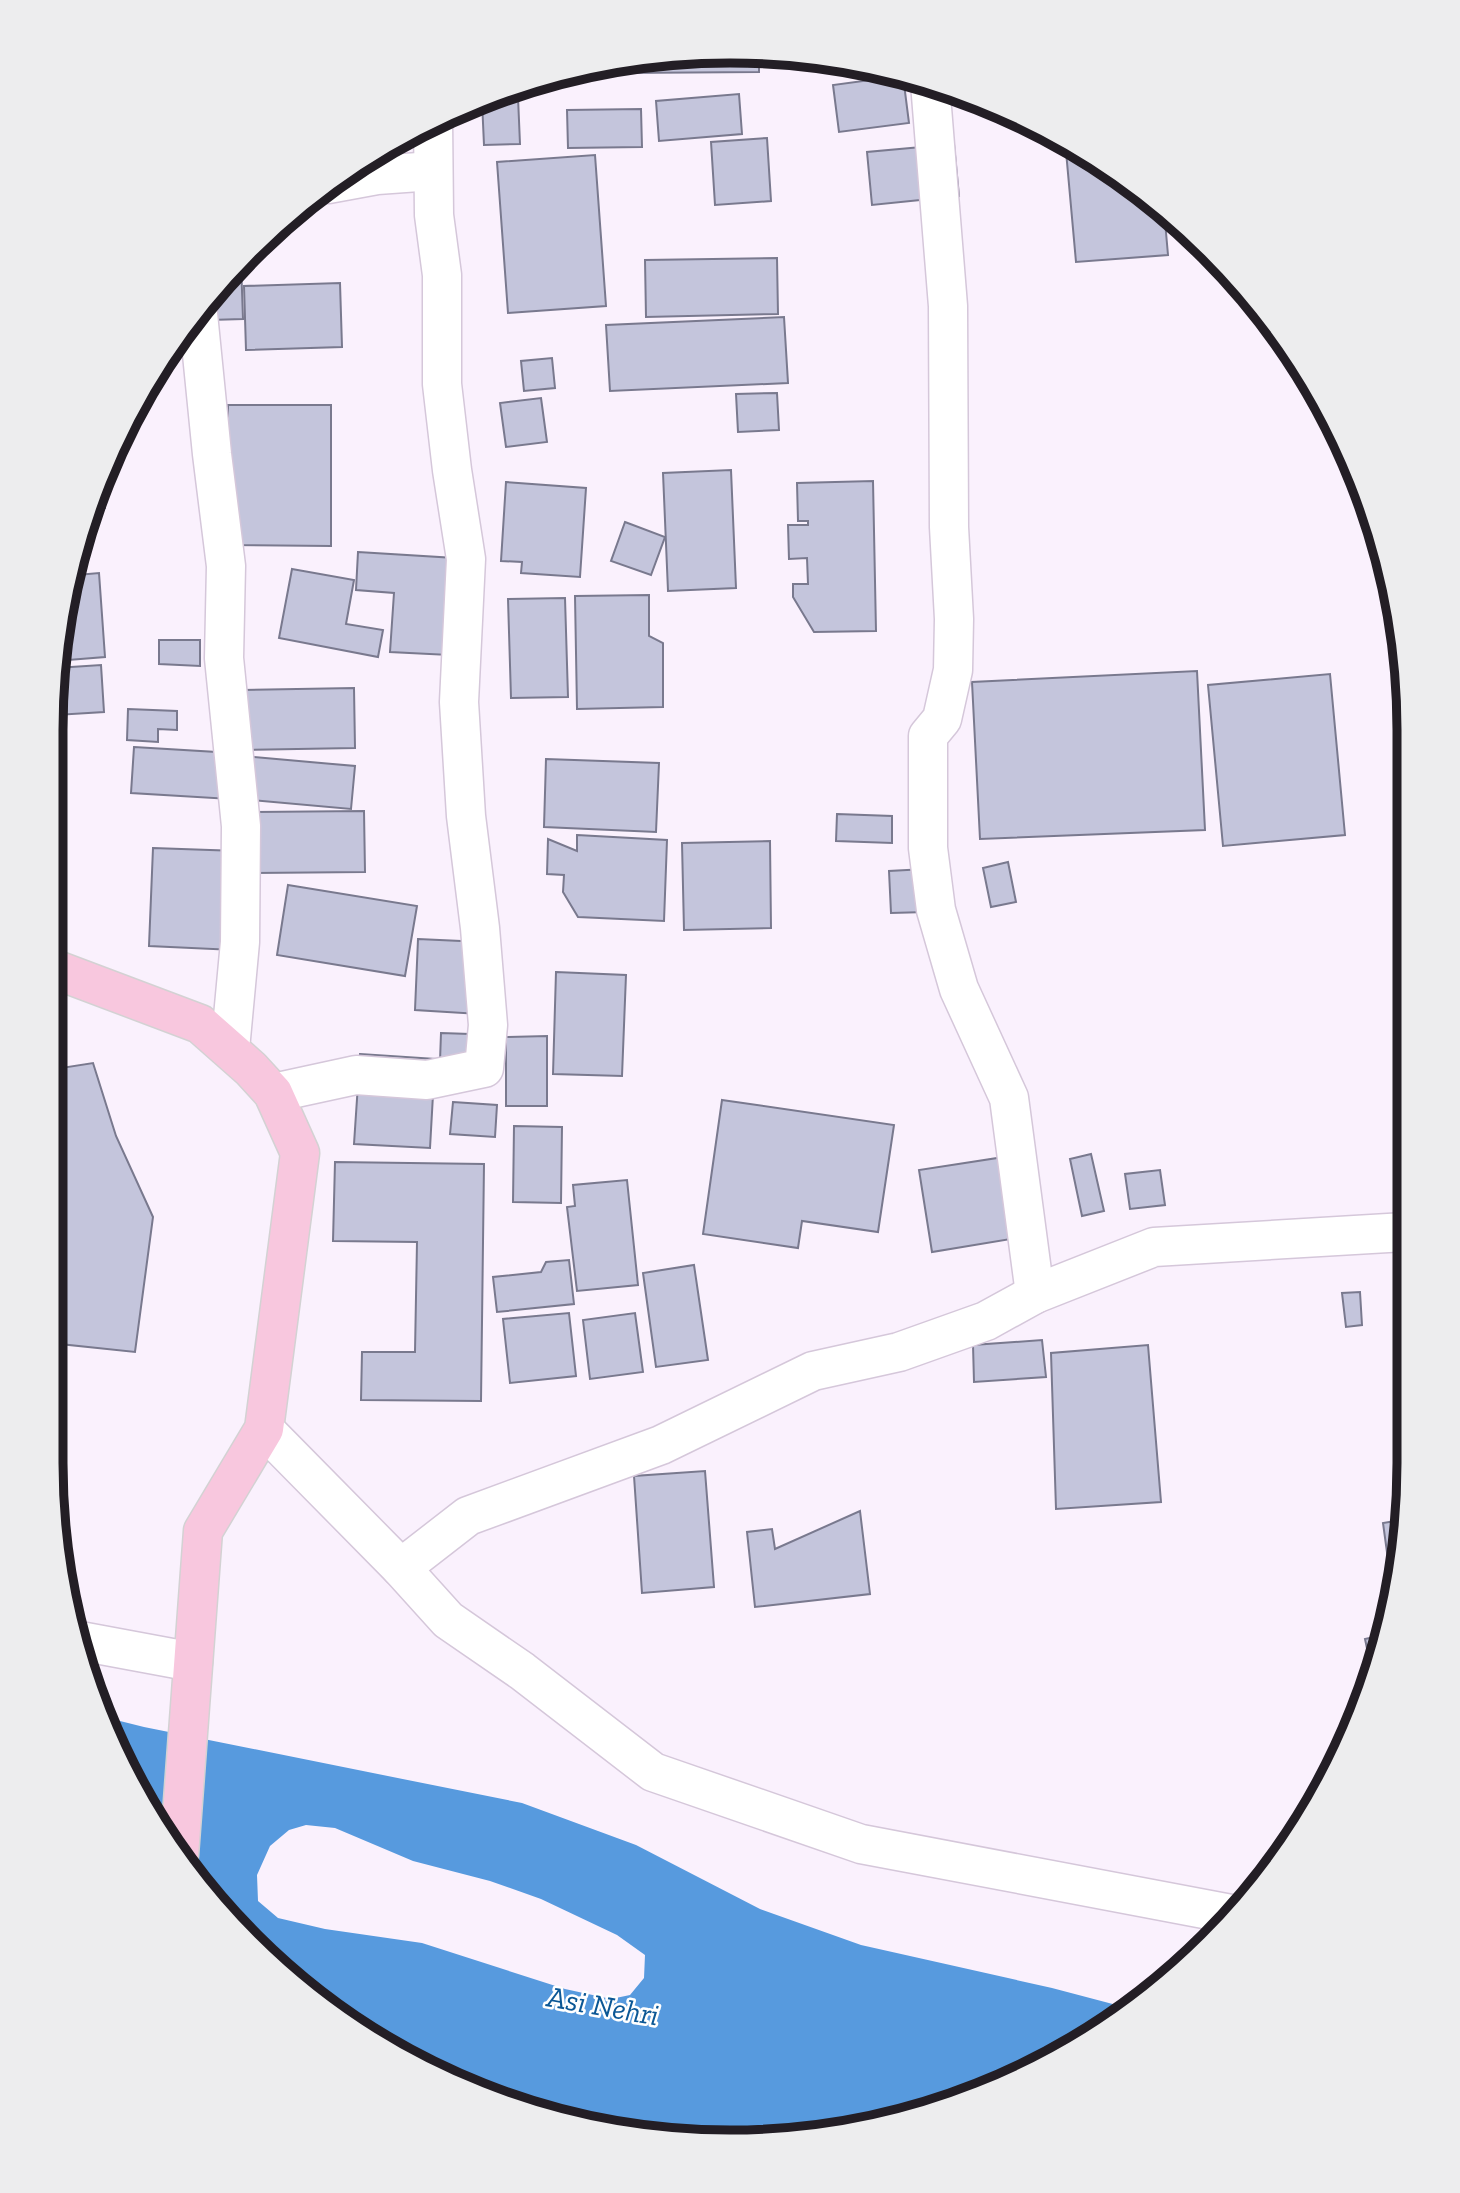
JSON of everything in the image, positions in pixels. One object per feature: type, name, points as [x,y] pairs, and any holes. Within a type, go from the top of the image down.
[{"type":"main road","points":[[63,972],[200,1024],[230,1049],[273,1093],[300,1153],[264,1429],[203,1531],[179,1840]]},
{"type":"street","points":[[931,94],[948,306],[949,527],[954,631],[953,670],[942,719],[928,736],[928,848],[936,910],[959,989],[1009,1098],[1035,1294]]},
{"type":"street","points":[[273,1093],[356,1075],[427,1080],[484,1068],[488,1025],[480,928],[466,816],[459,702],[466,559],[442,384],[442,275],[434,215],[433,133]]},
{"type":"street","points":[[353,179],[433,171]]},
{"type":"street","points":[[199,326],[226,566],[224,658],[241,826],[240,942],[230,1049]]},
{"type":"street","points":[[401,1568],[468,1516],[661,1445],[813,1371],[899,1352],[986,1321],[1035,1294],[1154,1247],[1397,1232]]},
{"type":"street","points":[[264,1429],[401,1568],[448,1620],[522,1671],[653,1772],[861,1844],[1222,1912]]},
{"type":"street","points":[[88,1642],[193,1662]]},
{"type":"water","name":"Asi Nehri","points":[[115,1720],[522,1803],[636,1845],[760,1909],[861,1945],[1118,2005],[1064,2041],[1025,2061],[944,2095],[903,2107],[817,2124],[730,2130],[643,2124],[557,2107],[475,2079],[396,2041],[359,2018],[290,1964],[258,1935],[229,1903],[175,1834],[152,1796]],"holes":[[[306,1825],[335,1828],[413,1861],[490,1881],[541,1899],[617,1935],[645,1955],[644,1978],[630,1995],[611,1999],[565,1989],[422,1943],[325,1929],[278,1918],[258,1901],[257,1875],[270,1846],[289,1830]]]},
{"type":"building","points":[[686,64],[759,64],[759,72],[623,73]]},
{"type":"building","points":[[875,80],[904,86],[909,123],[839,132],[833,85]]},
{"type":"building","points":[[739,94],[742,134],[659,141],[656,101]]},
{"type":"building","points":[[518,97],[520,144],[484,145],[482,111]]},
{"type":"building","points":[[641,109],[642,147],[568,148],[567,110]]},
{"type":"building","points":[[767,138],[771,201],[715,205],[711,142]]},
{"type":"building","points":[[954,144],[959,196],[872,205],[867,152]]},
{"type":"building","points":[[1066,153],[1101,175],[1165,225],[1168,255],[1076,262]]},
{"type":"building","points":[[595,155],[606,306],[508,313],[497,162]]},
{"type":"building","points":[[777,258],[778,314],[646,317],[645,260]]},
{"type":"building","points":[[241,276],[243,319],[210,320],[210,313]]},
{"type":"building","points":[[340,283],[342,347],[246,350],[244,286]]},
{"type":"building","points":[[784,317],[788,383],[610,391],[606,325]]},
{"type":"building","points":[[552,358],[555,388],[524,391],[521,361]]},
{"type":"building","points":[[777,393],[779,430],[738,432],[736,394]]},
{"type":"building","points":[[541,398],[547,442],[506,447],[500,403]]},
{"type":"building","points":[[228,405],[331,405],[331,546],[228,545]]},
{"type":"building","points":[[731,470],[736,588],[668,591],[663,473]]},
{"type":"building","points":[[873,481],[876,631],[814,632],[793,597],[793,584],[808,584],[807,558],[789,559],[788,525],[808,525],[808,521],[798,521],[797,483]]},
{"type":"building","points":[[506,482],[586,488],[580,577],[521,573],[522,562],[501,561]]},
{"type":"building","points":[[625,522],[665,537],[651,575],[611,561]]},
{"type":"building","points":[[358,552],[455,558],[449,655],[390,652],[394,593],[356,590]]},
{"type":"building","points":[[292,569],[354,580],[346,624],[383,630],[378,657],[279,638]]},
{"type":"building","points":[[99,573],[105,657],[67,660],[76,600],[82,575]]},
{"type":"building","points":[[649,595],[649,636],[663,643],[663,707],[577,709],[575,596]]},
{"type":"building","points":[[565,598],[568,697],[511,698],[508,599]]},
{"type":"building","points":[[159,640],[200,640],[200,666],[159,664]]},
{"type":"building","points":[[101,665],[104,712],[63,715],[66,667]]},
{"type":"building","points":[[1197,671],[1205,830],[980,839],[972,682]]},
{"type":"building","points":[[1330,674],[1345,835],[1223,846],[1208,685]]},
{"type":"building","points":[[354,688],[355,748],[243,750],[242,690]]},
{"type":"building","points":[[128,709],[177,711],[177,730],[158,729],[158,742],[127,740]]},
{"type":"building","points":[[134,747],[233,753],[230,799],[131,793]]},
{"type":"building","points":[[242,756],[355,766],[351,809],[239,799]]},
{"type":"building","points":[[546,759],[659,763],[656,832],[544,827]]},
{"type":"building","points":[[364,811],[365,872],[250,873],[250,812]]},
{"type":"building","points":[[837,814],[892,816],[892,843],[836,841]]},
{"type":"building","points":[[577,835],[667,840],[664,921],[578,917],[563,892],[564,875],[547,874],[548,839],[577,851]]},
{"type":"building","points":[[770,841],[771,928],[684,930],[682,843]]},
{"type":"building","points":[[153,848],[238,851],[234,950],[149,946]]},
{"type":"building","points":[[1008,862],[1016,902],[991,907],[983,868]]},
{"type":"building","points":[[925,869],[926,912],[891,913],[889,871]]},
{"type":"building","points":[[288,885],[417,906],[405,976],[277,955]]},
{"type":"building","points":[[418,939],[482,942],[479,1014],[415,1010]]},
{"type":"building","points":[[556,972],[626,975],[622,1076],[553,1074]]},
{"type":"building","points":[[441,1033],[499,1035],[498,1064],[440,1061]]},
{"type":"building","points":[[547,1036],[547,1106],[506,1106],[506,1037]]},
{"type":"building","points":[[360,1054],[435,1059],[430,1148],[354,1144]]},
{"type":"building","points":[[93,1063],[116,1136],[153,1217],[135,1352],[63,1344],[63,1068]]},
{"type":"building","points":[[722,1100],[894,1125],[878,1232],[802,1221],[798,1248],[703,1234]]},
{"type":"building","points":[[453,1102],[497,1105],[495,1137],[450,1134]]},
{"type":"building","points":[[514,1126],[562,1127],[561,1203],[513,1202]]},
{"type":"building","points":[[1091,1154],[1104,1211],[1082,1216],[1070,1159]]},
{"type":"building","points":[[1004,1157],[1017,1238],[932,1252],[919,1170]]},
{"type":"building","points":[[335,1162],[484,1164],[481,1401],[361,1400],[362,1352],[415,1352],[417,1242],[333,1241]]},
{"type":"building","points":[[1160,1170],[1165,1205],[1130,1209],[1125,1174]]},
{"type":"building","points":[[627,1180],[638,1285],[577,1291],[567,1207],[575,1206],[573,1185]]},
{"type":"building","points":[[569,1260],[574,1304],[497,1312],[493,1277],[541,1272],[546,1262]]},
{"type":"building","points":[[694,1265],[708,1360],[656,1367],[643,1273]]},
{"type":"building","points":[[1360,1292],[1362,1325],[1346,1327],[1342,1293]]},
{"type":"building","points":[[569,1313],[576,1376],[510,1383],[503,1319]]},
{"type":"building","points":[[635,1313],[643,1372],[590,1379],[583,1320]]},
{"type":"building","points":[[1042,1340],[1046,1377],[974,1382],[973,1345]]},
{"type":"building","points":[[1148,1345],[1161,1502],[1056,1509],[1051,1353]]},
{"type":"building","points":[[705,1471],[714,1587],[642,1593],[634,1476]]},
{"type":"building","points":[[860,1511],[870,1594],[755,1607],[747,1532],[772,1529],[775,1549]]},
{"type":"building","points":[[1394,1521],[1389,1564],[1383,1523]]},
{"type":"building","points":[[1374,1637],[1368,1655],[1365,1639]]}]
